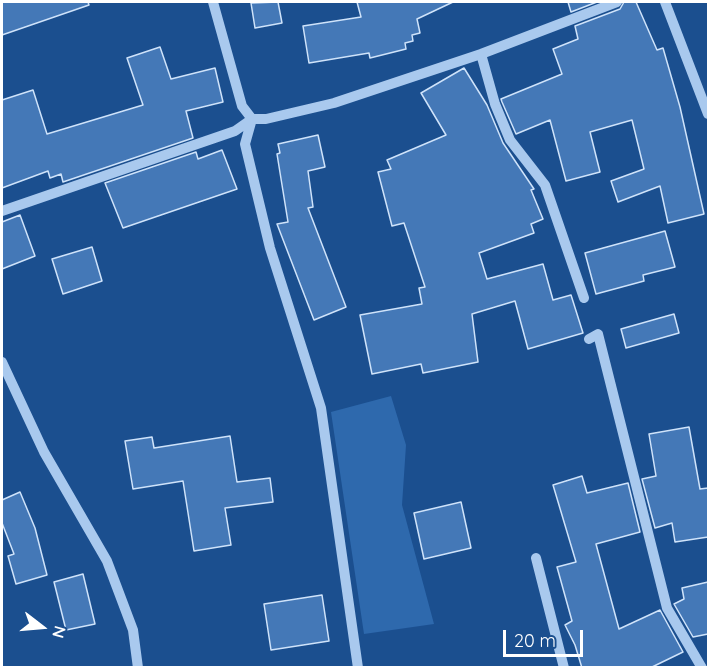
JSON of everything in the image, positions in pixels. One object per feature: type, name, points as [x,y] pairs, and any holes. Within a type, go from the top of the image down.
[{"type":"street","points":[[213,2],[242,106],[252,119]]},
{"type":"street","points":[[2,210],[235,131],[252,119],[266,119],[334,103],[481,54],[617,2]]},
{"type":"street","points":[[666,2],[708,114]]},
{"type":"street","points":[[481,54],[495,104],[510,140],[545,184],[584,298]]},
{"type":"street","points":[[252,119],[245,144],[270,248],[321,408],[358,668]]},
{"type":"street","points":[[589,339],[598,334],[667,608],[702,668]]},
{"type":"street","points":[[2,362],[44,452],[107,561],[134,630],[138,668]]},
{"type":"street","points":[[536,558],[564,668]]},
{"type":"shaded area","points":[[391,396],[406,445],[402,505],[434,624],[364,634],[331,412]]},
{"type":"building","points":[[2,2],[88,2],[89,5],[2,35]]},
{"type":"building","points":[[278,2],[282,23],[255,28],[251,3]]},
{"type":"building","points":[[357,2],[453,2],[417,19],[420,33],[412,35],[413,41],[405,43],[406,49],[370,58],[369,53],[309,63],[303,26],[361,17]]},
{"type":"building","points":[[568,2],[597,2],[571,12]]},
{"type":"building","points":[[624,2],[636,2],[657,50],[663,48],[680,107],[704,214],[668,223],[660,186],[618,202],[611,181],[644,169],[632,120],[590,132],[600,172],[566,181],[550,120],[516,134],[502,102],[501,99],[562,74],[553,49],[578,39],[575,26],[620,9]]},
{"type":"building","points":[[160,47],[171,79],[215,68],[223,102],[186,111],[193,138],[63,182],[61,174],[50,178],[48,171],[2,188],[2,100],[33,90],[47,134],[143,105],[127,58]]},
{"type":"building","points":[[464,68],[487,105],[503,143],[534,189],[531,190],[543,219],[531,224],[534,233],[479,253],[487,279],[543,264],[553,300],[571,295],[583,333],[528,349],[515,301],[472,314],[478,362],[423,373],[421,364],[372,374],[360,315],[422,304],[419,288],[425,287],[404,223],[392,226],[378,172],[391,169],[387,160],[446,135],[421,93]]},
{"type":"building","points":[[318,135],[325,167],[308,171],[313,207],[308,208],[346,307],[314,320],[277,224],[288,222],[277,154],[280,153],[278,144]]},
{"type":"building","points":[[222,150],[237,189],[123,228],[105,183],[196,152],[198,159]]},
{"type":"building","points":[[20,215],[35,256],[2,269],[2,222]]},
{"type":"building","points":[[665,231],[675,267],[643,275],[644,281],[596,294],[585,253]]},
{"type":"building","points":[[92,247],[102,281],[63,294],[52,259]]},
{"type":"building","points":[[674,314],[679,333],[626,348],[621,329]]},
{"type":"building","points":[[689,427],[700,489],[708,488],[708,537],[675,542],[672,523],[655,528],[642,479],[656,476],[649,434]]},
{"type":"building","points":[[230,436],[237,482],[270,478],[273,502],[225,508],[231,545],[194,551],[183,481],[133,489],[125,441],[152,437],[154,448]]},
{"type":"building","points":[[582,476],[587,493],[628,483],[640,532],[596,544],[619,629],[660,610],[683,652],[650,668],[582,668],[575,645],[565,625],[572,621],[557,567],[576,562],[553,485]]},
{"type":"building","points":[[20,492],[35,528],[47,575],[16,584],[8,556],[14,554],[2,523],[2,500]]},
{"type":"building","points":[[461,502],[471,548],[424,559],[414,513]]},
{"type":"building","points":[[83,574],[95,624],[66,630],[54,582]]},
{"type":"building","points":[[708,582],[708,634],[693,637],[674,604],[684,599],[682,588]]},
{"type":"building","points":[[322,595],[329,641],[271,650],[264,604]]}]
